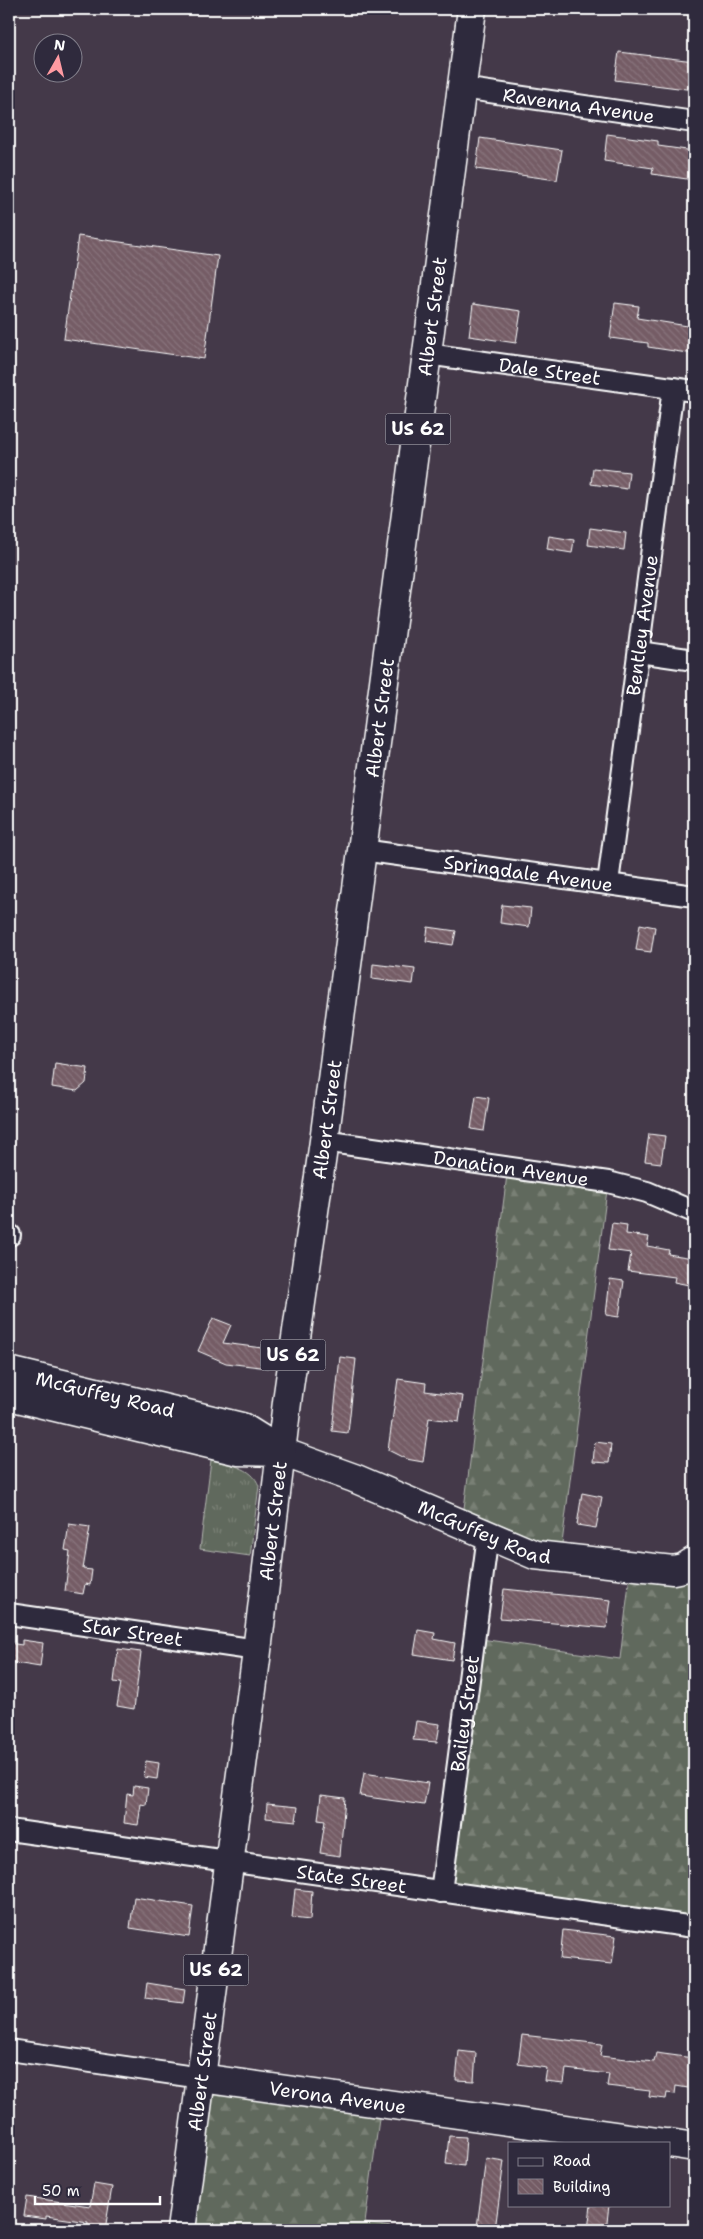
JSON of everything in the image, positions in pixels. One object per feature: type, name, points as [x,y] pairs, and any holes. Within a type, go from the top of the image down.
[{"type":"main road","name":"Albert Street","points":[[181,2230],[230,1862],[288,1394],[324,1141],[472,9]]},
{"type":"main road","name":"McGuffey Road","points":[[9,1371],[242,1426],[282,1452],[354,1478],[535,1555],[673,1570],[683,1568],[694,1561]]},
{"type":"main road","name":"McGuffey Road","points":[[9,1396],[238,1451],[282,1452]]},
{"type":"main road","name":"Verona Avenue","points":[[201,2078],[658,2142]]},
{"type":"main road","points":[[670,2143],[694,2147]]},
{"type":"street","name":"Ravenna Avenue","points":[[462,88],[694,122]]},
{"type":"street","name":"Dale Street","points":[[427,354],[673,388]]},
{"type":"street","points":[[673,388],[694,391]]},
{"type":"street","name":"Bentley Avenue","points":[[608,883],[640,652],[673,388]]},
{"type":"street","points":[[640,652],[694,660]]},
{"type":"street","name":"Springdale Avenue","points":[[362,850],[694,896]]},
{"type":"street","name":"Donation Avenue","points":[[324,1141],[608,1182],[647,1192],[694,1212]]},
{"type":"street","name":"Bailey Street","points":[[441,1892],[488,1535]]},
{"type":"street","name":"Star Street","points":[[9,1614],[257,1650]]},
{"type":"street","name":"State Street","points":[[9,1830],[694,1927]]},
{"type":"street","name":"Verona Avenue","points":[[9,2050],[201,2078]]},
{"type":"green space","points":[[508,1167],[608,1182],[560,1559],[462,1524]]},
{"type":"green space","points":[[211,1460],[245,1470],[256,1479],[259,1486],[250,1556],[200,1549]]},
{"type":"green space","points":[[694,1561],[694,1863],[687,1926],[441,1892],[474,1638],[620,1659],[631,1566]]},
{"type":"green space","points":[[201,2078],[381,2104],[365,2223],[410,2230],[181,2230]]},
{"type":"building","points":[[619,52],[694,61],[694,90],[615,80]]},
{"type":"building","points":[[607,134],[658,141],[658,146],[694,151],[694,180],[652,174],[653,168],[604,161]]},
{"type":"building","points":[[480,138],[562,150],[557,180],[476,169]]},
{"type":"building","points":[[78,236],[218,256],[204,359],[64,339]]},
{"type":"building","points":[[615,303],[639,306],[637,318],[694,327],[694,354],[648,347],[648,343],[610,338]]},
{"type":"building","points":[[473,304],[521,311],[516,343],[469,336]]},
{"type":"building","points":[[593,468],[629,472],[627,489],[591,484]]},
{"type":"building","points":[[590,528],[626,533],[624,550],[588,545]]},
{"type":"building","points":[[549,536],[574,540],[572,553],[547,549]]},
{"type":"building","points":[[502,905],[531,908],[529,927],[500,923]]},
{"type":"building","points":[[640,924],[655,927],[651,952],[636,950]]},
{"type":"building","points":[[428,927],[456,931],[453,945],[426,941]]},
{"type":"building","points":[[373,964],[415,969],[413,984],[372,979]]},
{"type":"building","points":[[55,1063],[88,1068],[86,1083],[77,1091],[52,1087]]},
{"type":"building","points":[[476,1096],[489,1098],[484,1131],[471,1129]]},
{"type":"building","points":[[649,1134],[665,1136],[661,1163],[645,1161]]},
{"type":"building","points":[[612,1223],[627,1225],[626,1234],[649,1237],[647,1246],[669,1250],[668,1254],[693,1258],[689,1285],[674,1282],[675,1277],[628,1271],[631,1253],[608,1250]]},
{"type":"building","points":[[610,1279],[624,1281],[619,1317],[606,1315]]},
{"type":"building","points":[[213,1318],[231,1325],[223,1343],[270,1349],[268,1368],[226,1363],[198,1351]]},
{"type":"building","points":[[340,1357],[356,1359],[348,1433],[332,1431]]},
{"type":"building","points":[[398,1379],[426,1383],[425,1391],[463,1396],[459,1422],[429,1418],[423,1462],[406,1459],[388,1450]]},
{"type":"building","points":[[595,1442],[611,1444],[609,1463],[593,1462]]},
{"type":"building","points":[[582,1493],[602,1497],[596,1528],[577,1525]]},
{"type":"building","points":[[69,1524],[90,1527],[83,1569],[92,1570],[90,1585],[85,1584],[83,1594],[65,1591],[70,1551],[65,1550]]},
{"type":"building","points":[[504,1589],[611,1600],[607,1628],[500,1618]]},
{"type":"building","points":[[418,1630],[435,1633],[434,1639],[455,1643],[452,1660],[414,1654]]},
{"type":"building","points":[[22,1640],[43,1643],[40,1667],[9,1662],[9,1643],[22,1645]]},
{"type":"building","points":[[118,1649],[141,1652],[134,1709],[117,1706],[121,1683],[114,1682]]},
{"type":"building","points":[[416,1721],[440,1724],[437,1742],[413,1740]]},
{"type":"building","points":[[146,1761],[159,1763],[157,1779],[144,1777]]},
{"type":"building","points":[[364,1773],[428,1783],[424,1805],[360,1796]]},
{"type":"building","points":[[134,1786],[148,1788],[146,1805],[141,1804],[138,1825],[124,1823],[127,1794],[133,1795]]},
{"type":"building","points":[[321,1795],[345,1798],[340,1856],[320,1853],[325,1821],[318,1820]]},
{"type":"building","points":[[267,1804],[298,1807],[296,1821],[266,1818]]},
{"type":"building","points":[[295,1889],[312,1891],[310,1920],[292,1918]]},
{"type":"building","points":[[134,1897],[193,1906],[189,1937],[130,1928]]},
{"type":"building","points":[[563,1930],[616,1936],[612,1964],[560,1959]]},
{"type":"building","points":[[147,1983],[185,1989],[183,2003],[145,1998]]},
{"type":"building","points":[[522,2035],[602,2044],[600,2056],[654,2062],[656,2053],[693,2058],[688,2088],[676,2086],[675,2094],[667,2093],[666,2099],[649,2097],[650,2091],[607,2086],[609,2074],[566,2069],[564,2083],[545,2081],[547,2068],[518,2064]]},
{"type":"building","points":[[459,2051],[476,2053],[474,2081],[456,2080]]},
{"type":"building","points":[[449,2136],[466,2137],[464,2166],[446,2164]]},
{"type":"building","points":[[486,2158],[504,2161],[495,2230],[477,2227]]},
{"type":"building","points":[[94,2184],[112,2187],[105,2230],[87,2230],[88,2222],[46,2216],[46,2219],[24,2216],[27,2197],[90,2206]]},
{"type":"building","points":[[591,2206],[609,2206],[606,2230],[588,2230]]}]
